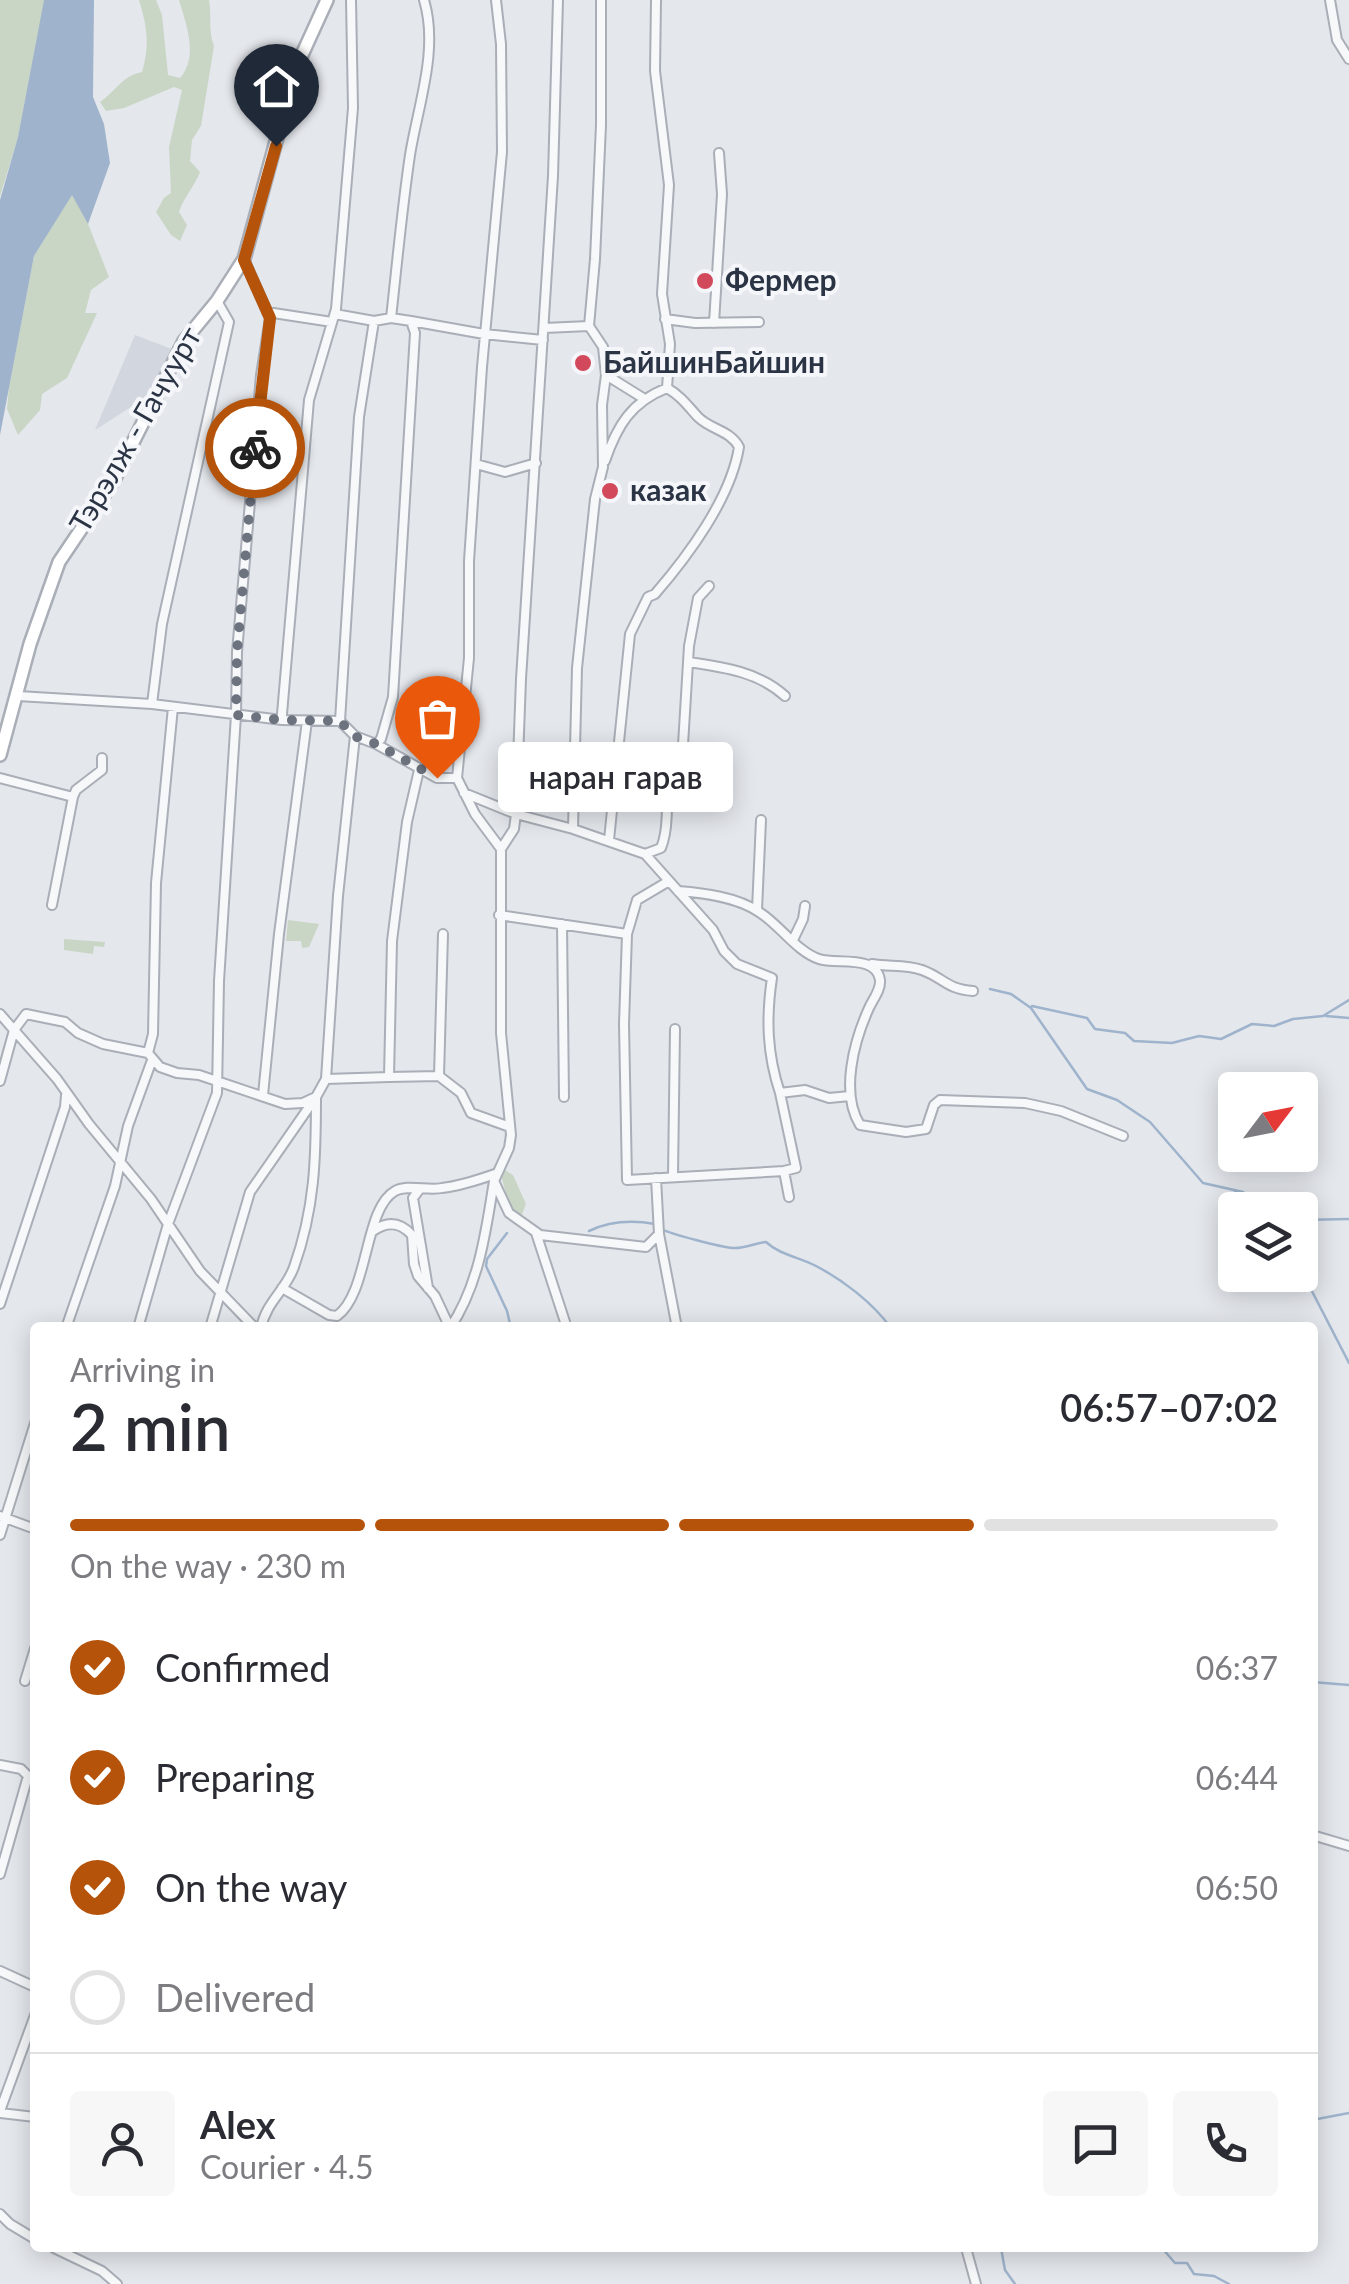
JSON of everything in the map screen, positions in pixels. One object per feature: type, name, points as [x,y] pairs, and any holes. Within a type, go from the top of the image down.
[{"type":"main road","name":"Тэрэлж - Гачуурт","points":[[0,756],[30,644],[59,562],[114,480],[184,340],[244,260],[296,68],[327,0]]},
{"type":"street","points":[[282,720],[309,400],[333,318],[352,108],[351,0]]},
{"type":"street","points":[[390,318],[410,152],[428,50],[424,0]]},
{"type":"street","points":[[496,0],[501,44],[502,152],[484,334],[469,562],[469,658],[458,778],[501,849]]},
{"type":"street","points":[[453,1322],[471,1284],[484,1240],[494,1178],[509,1148],[501,1033],[501,849],[514,829],[516,814],[558,0]]},
{"type":"street","points":[[601,0],[602,126],[596,259],[588,326],[603,348],[606,375],[602,405],[603,467]]},
{"type":"street","points":[[656,0],[655,70],[669,185],[662,294],[670,344],[667,388]]},
{"type":"street","points":[[1330,0],[1336,40],[1349,59]]},
{"type":"street","points":[[714,323],[722,194],[719,153]]},
{"type":"street","points":[[140,1322],[168,1224],[216,1102],[218,1083],[220,964],[237,652],[261,375],[270,318],[244,260]]},
{"type":"street","points":[[152,704],[162,624],[229,322],[217,301]]},
{"type":"street","points":[[267,312],[374,321],[390,318],[543,340]]},
{"type":"street","points":[[665,319],[759,322]]},
{"type":"street","points":[[374,321],[360,417],[348,552],[340,721],[354,736],[376,744],[418,770],[437,778],[458,778]]},
{"type":"street","points":[[376,744],[394,697],[415,333],[411,321]]},
{"type":"street","points":[[544,328],[588,326]]},
{"type":"street","points":[[606,375],[642,398]]},
{"type":"street","points":[[573,829],[577,668],[595,499],[623,418],[642,398],[667,388]]},
{"type":"street","points":[[609,840],[630,634],[648,598],[656,594],[695,544],[717,504],[739,447],[734,438],[701,420],[684,398],[667,388]]},
{"type":"street","points":[[476,464],[505,472],[536,463]]},
{"type":"street","points":[[645,854],[662,848],[668,792],[681,778],[685,674],[698,598],[708,586]]},
{"type":"street","points":[[689,662],[739,671],[785,696]]},
{"type":"street","points":[[18,696],[152,704],[282,720],[340,721]]},
{"type":"street","points":[[68,1322],[122,1164],[120,1154],[150,1057],[156,884],[173,707]]},
{"type":"street","points":[[263,1095],[307,721]]},
{"type":"street","points":[[212,1322],[250,1192],[326,1080],[354,736]]},
{"type":"street","points":[[52,905],[76,790],[102,770],[102,758]]},
{"type":"street","points":[[389,1077],[392,940],[418,770]]},
{"type":"street","points":[[0,778],[74,797]]},
{"type":"street","points":[[464,793],[516,814],[645,854],[670,881],[737,964],[772,978],[766,1026],[796,1168],[626,1180],[624,1024],[628,934],[636,900],[670,881]]},
{"type":"street","points":[[757,910],[760,820]]},
{"type":"street","points":[[678,891],[707,893],[757,910],[818,959],[906,966],[939,978],[946,986],[973,991]]},
{"type":"street","points":[[793,940],[803,920],[804,906]]},
{"type":"street","points":[[499,915],[628,934]]},
{"type":"street","points":[[562,924],[564,1097]]},
{"type":"street","points":[[439,1076],[444,934]]},
{"type":"street","points":[[863,963],[875,969],[880,978],[857,1040],[850,1096],[851,1111],[860,1125],[906,1132],[926,1128],[934,1105],[940,1100],[1025,1103],[1061,1111],[1124,1136]]},
{"type":"street","points":[[0,1014],[122,1164],[200,1271],[252,1322]]},
{"type":"street","points":[[0,1081],[14,1030],[26,1014],[66,1022],[78,1033],[150,1057],[177,1073],[199,1075],[286,1104],[316,1097]]},
{"type":"street","points":[[674,1176],[675,1029]]},
{"type":"street","points":[[326,1080],[439,1076],[461,1093],[471,1112],[510,1127]]},
{"type":"street","points":[[780,1093],[805,1090],[830,1098],[850,1096]]},
{"type":"street","points":[[0,1304],[66,1107],[66,1093]]},
{"type":"street","points":[[261,1322],[293,1271],[310,1212],[316,1168],[316,1097]]},
{"type":"street","points":[[784,1171],[790,1197]]},
{"type":"street","points":[[282,1288],[329,1315],[341,1314],[350,1302],[378,1216],[392,1192],[494,1178]]},
{"type":"street","points":[[494,1178],[509,1213],[536,1233],[558,1239],[646,1247],[659,1234]]},
{"type":"street","points":[[656,1178],[659,1234],[675,1322]]},
{"type":"street","points":[[420,1189],[413,1198],[428,1288]]},
{"type":"street","points":[[374,1231],[392,1223],[412,1235],[414,1264],[447,1322]]},
{"type":"street","points":[[536,1233],[565,1322]]},
{"type":"street","points":[[0,1535],[30,1438]]},
{"type":"street","points":[[3,1518],[30,1527]]},
{"type":"street","points":[[25,1680],[30,1664]]},
{"type":"street","points":[[0,1765],[22,1770],[28,1776],[0,1874]]},
{"type":"street","points":[[1318,1837],[1349,1846]]},
{"type":"street","points":[[0,1971],[30,1985]]},
{"type":"street","points":[[30,2029],[0,2112],[30,2116]]},
{"type":"street","points":[[0,2214],[30,2236]]},
{"type":"street","points":[[62,2252],[117,2284]]},
{"type":"street","points":[[967,2252],[976,2284]]},
{"type":"shaded area","points":[[135,335],[177,351],[159,389],[95,430]]},
{"type":"green space","points":[[0,0],[44,0],[18,138],[0,196]]},
{"type":"green space","points":[[139,0],[156,0],[162,15],[168,75],[180,78],[190,50],[179,0],[209,0],[214,46],[201,126],[192,140],[190,161],[200,172],[179,212],[187,225],[180,241],[171,235],[156,212],[171,193],[169,147],[182,90],[174,87],[124,108],[106,111],[100,102],[124,80],[142,72],[146,36]]},
{"type":"green space","points":[[72,194],[81,206],[109,277],[91,290],[85,313],[97,313],[67,378],[42,394],[40,410],[18,435],[7,409],[9,386],[34,256]]},
{"type":"green space","points":[[288,920],[319,924],[309,947],[302,948],[301,941],[286,941]]},
{"type":"green space","points":[[64,939],[105,942],[104,947],[94,946],[93,954],[64,950]]},
{"type":"green space","points":[[505,1170],[513,1175],[526,1204],[521,1217],[512,1215],[501,1175]]},
{"type":"water","points":[[44,0],[94,0],[93,97],[104,124],[110,163],[88,224],[72,195],[34,256],[0,435],[0,200],[18,137]]},
{"type":"waterway","points":[[990,989],[1011,994],[1031,1008],[1087,1089],[1117,1100],[1150,1122],[1203,1183],[1243,1192]]},
{"type":"waterway","points":[[1032,1006],[1087,1018],[1095,1029],[1125,1033],[1134,1041],[1172,1043],[1199,1036],[1221,1039],[1252,1024],[1274,1026],[1293,1019],[1323,1016],[1349,1000]]},
{"type":"waterway","points":[[1326,1016],[1349,1018]]},
{"type":"waterway","points":[[1318,1220],[1349,1219]]},
{"type":"waterway","points":[[589,1231],[621,1222],[655,1224]]},
{"type":"waterway","points":[[661,1229],[733,1248],[766,1242],[837,1278],[886,1322]]},
{"type":"waterway","points":[[507,1233],[486,1266],[510,1322]]},
{"type":"waterway","points":[[1312,1292],[1349,1363]]},
{"type":"waterway","points":[[1318,1682],[1349,1685]]},
{"type":"waterway","points":[[1318,2119],[1349,2113]]},
{"type":"waterway","points":[[1002,2252],[1005,2270],[1015,2284]]},
{"type":"waterway","points":[[1165,2252],[1175,2263],[1187,2263],[1194,2274],[1214,2276],[1229,2284]]},
{"type":"way so far","points":[[255,448],[237,652],[236,715],[340,721],[354,736],[437,778]]},
{"type":"place","name":"Фермер","points":[[705,281]]},
{"type":"place","name":"БайшинБайшин","points":[[583,363]]},
{"type":"place","name":"казак","points":[[610,491]]},
{"type":"place","name":"наран гарав","points":[[437,778]]},
{"type":"route","points":[[255,448],[270,318],[244,260],[276,146]]}]
